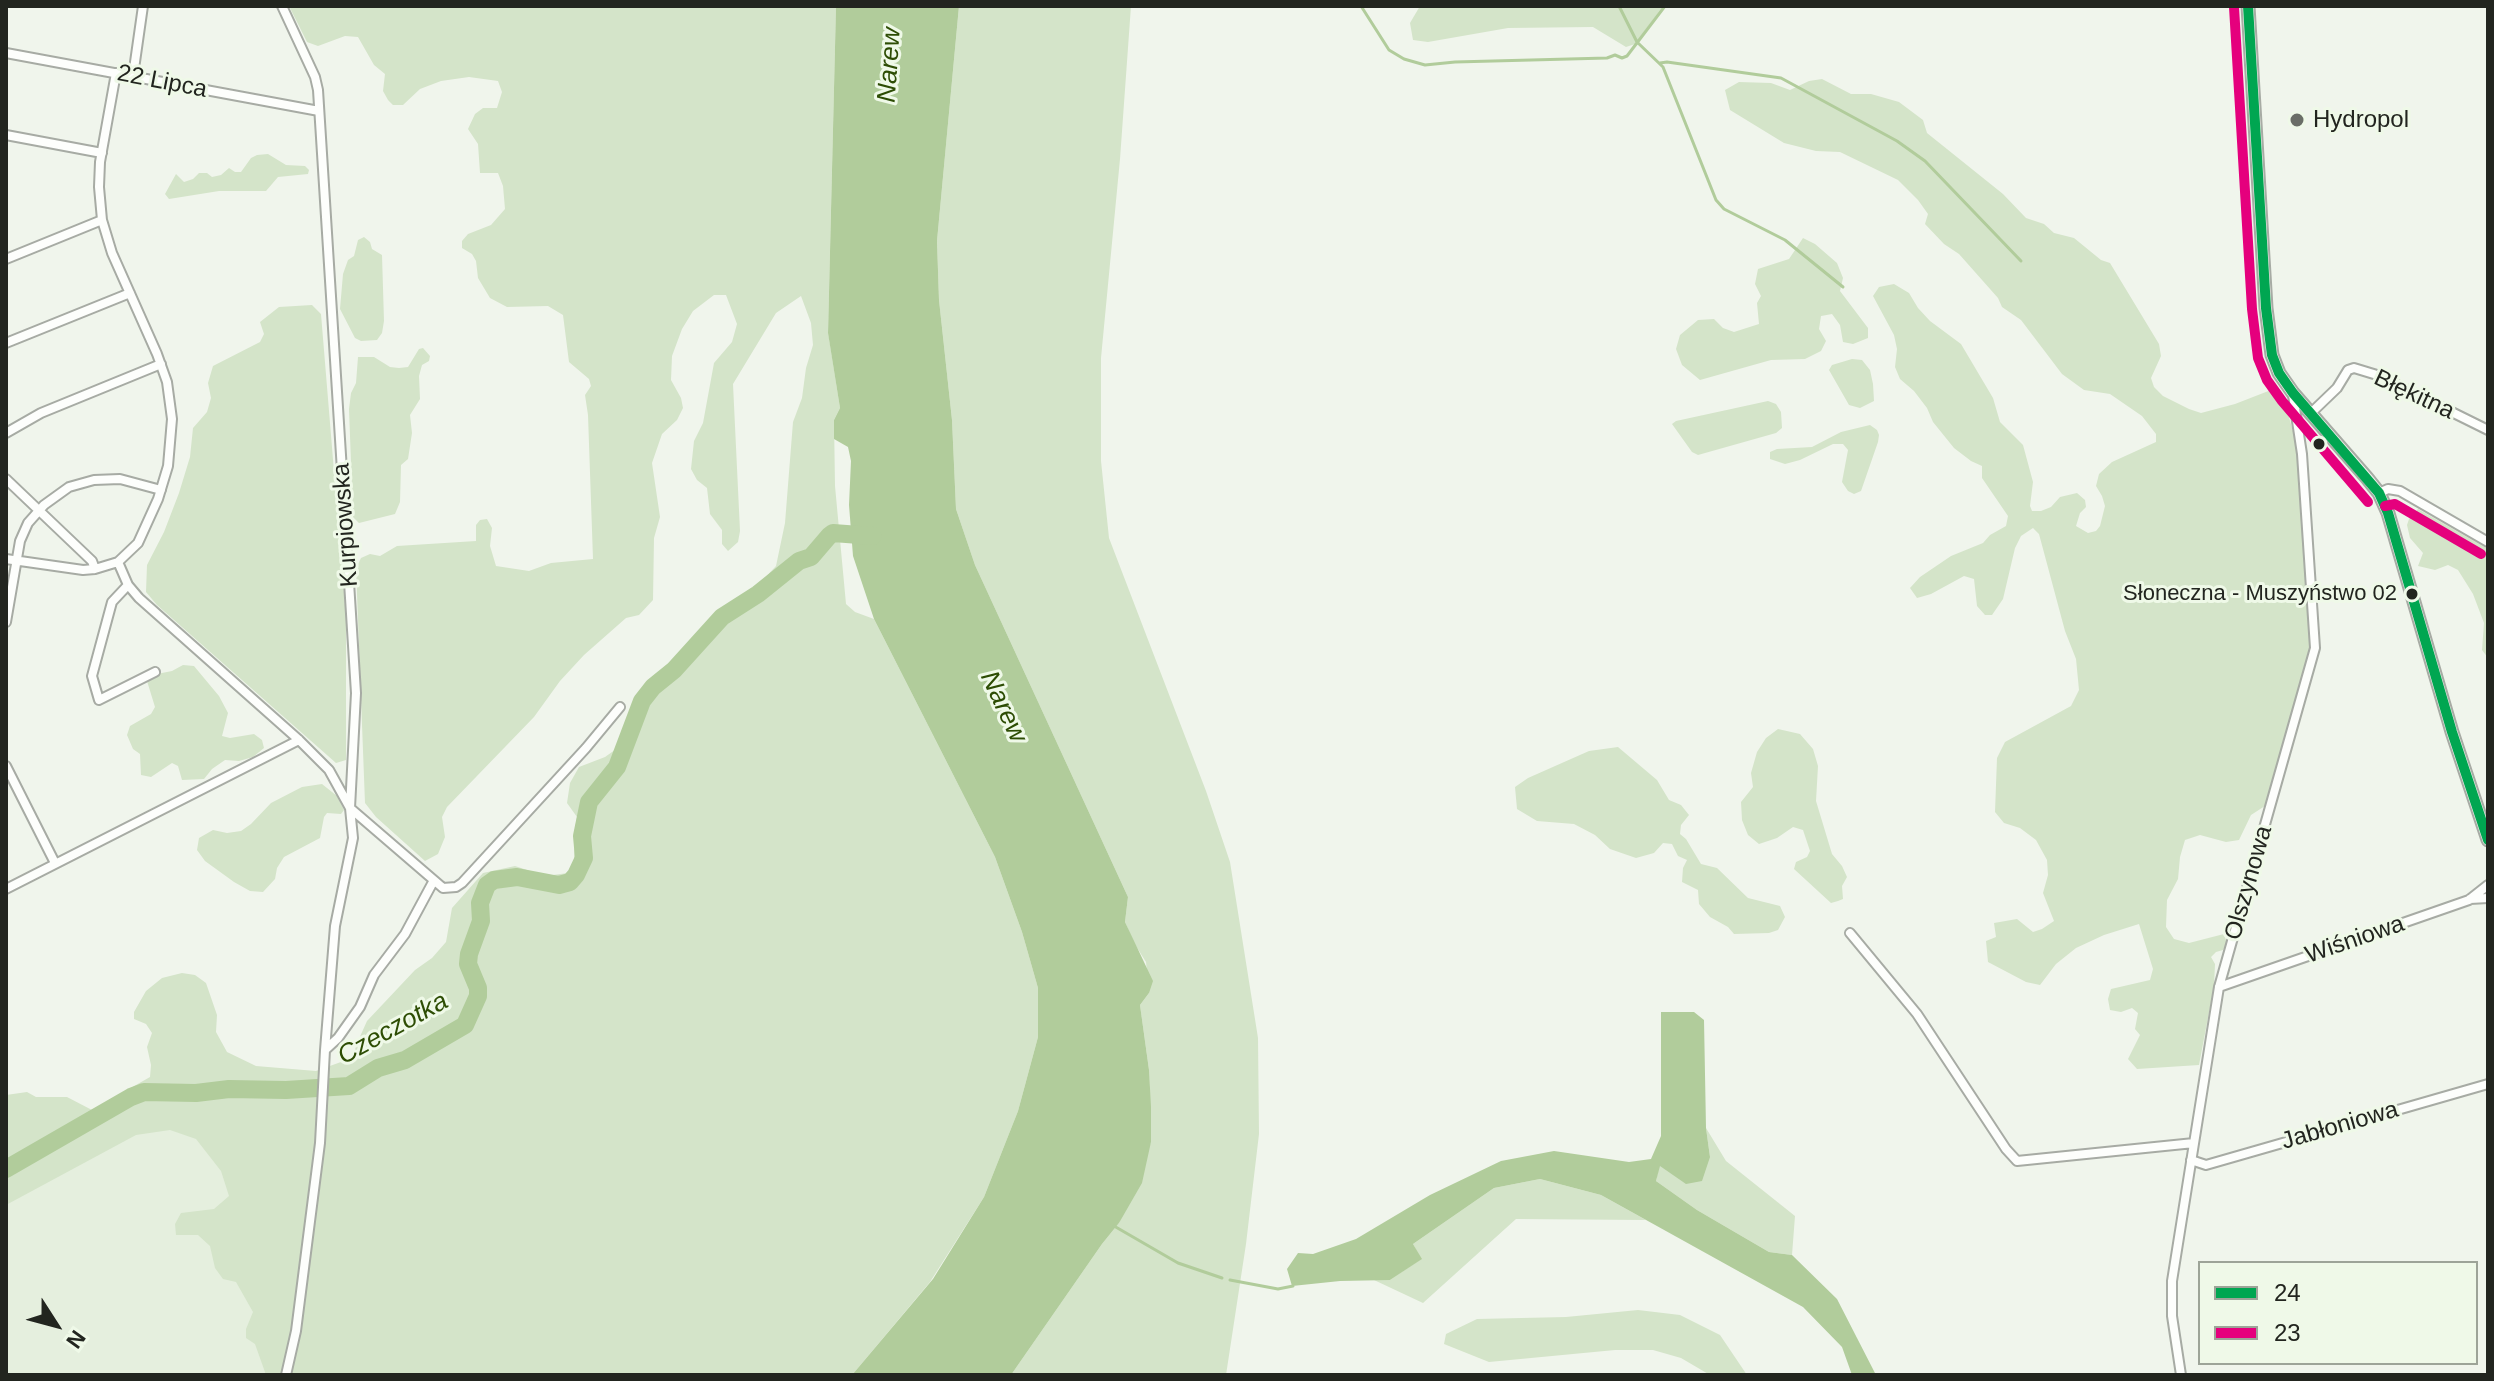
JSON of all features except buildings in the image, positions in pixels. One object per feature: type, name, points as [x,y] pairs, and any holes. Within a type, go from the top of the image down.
[{"type":"street","points":[[133,76],[143,6]]},
{"type":"street","name":"Kurpiowska","points":[[282,6],[315,77],[319,111],[356,693],[350,808],[353,838],[335,926],[324,1088],[296,1331],[286,1375]]},
{"type":"street","points":[[2248,6],[2269,342],[2279,373],[2293,393],[2379,493],[2395,531],[2452,732],[2488,840]]},
{"type":"street","name":"22 Lipca","points":[[6,53],[319,111]]},
{"type":"street","points":[[11,560],[73,569],[95,569],[118,562],[138,543],[168,466],[172,429],[169,392],[161,364],[112,253],[102,220],[99,187],[102,153],[116,73]]},
{"type":"street","points":[[6,135],[102,153]]},
{"type":"street","points":[[6,259],[102,220]]},
{"type":"street","points":[[6,343],[130,293]]},
{"type":"street","points":[[6,433],[41,413],[161,364]]},
{"type":"street","name":"Błękitna","points":[[2311,413],[2337,388],[2348,370],[2354,368],[2377,375],[2488,430]]},
{"type":"street","name":"Olszynowa","points":[[2181,1375],[2172,1316],[2172,1281],[2219,987],[2315,648],[2302,454],[2293,393]]},
{"type":"street","points":[[6,479],[92,561],[95,569]]},
{"type":"street","points":[[6,622],[11,560],[38,510],[61,492],[94,480],[120,479],[161,490]]},
{"type":"street","points":[[2379,493],[2388,489],[2400,491],[2488,542]]},
{"type":"street","points":[[118,562],[128,585],[139,598],[299,740],[329,770],[350,808],[443,888],[462,883],[620,707]]},
{"type":"street","points":[[128,585],[112,602],[92,676],[99,700],[155,672]]},
{"type":"street","points":[[6,889],[299,740]]},
{"type":"street","points":[[6,766],[55,863]]},
{"type":"street","points":[[325,1050],[338,1038],[360,1007],[374,975],[405,934],[433,882]]},
{"type":"street","name":"Wiśniowa","points":[[2219,987],[2469,900],[2488,885]]},
{"type":"street","points":[[2469,900],[2488,898]]},
{"type":"street","points":[[1850,933],[1917,1014],[2017,1161],[2194,1143]]},
{"type":"street","name":"Jabłoniowa","points":[[2191,1160],[2206,1165],[2488,1084]]},
{"type":"shaded area","points":[[289,6],[836,6],[828,332],[840,408],[834,420],[835,486],[846,604],[855,612],[874,619],[995,857],[1038,988],[1038,1037],[1018,1111],[984,1197],[930,1282],[852,1375],[266,1375],[255,1344],[246,1338],[253,1312],[236,1282],[223,1279],[215,1268],[210,1246],[198,1235],[176,1235],[175,1224],[181,1213],[214,1209],[229,1196],[221,1171],[196,1139],[170,1130],[136,1135],[6,1205],[6,1095],[27,1092],[36,1097],[67,1097],[92,1110],[150,1077],[147,1047],[152,1033],[146,1024],[134,1019],[134,1012],[146,991],[162,978],[182,973],[195,975],[206,983],[217,1015],[216,1032],[227,1052],[256,1066],[316,1071],[352,1058],[367,1021],[446,942],[452,908],[483,873],[515,866],[545,876],[568,873],[574,862],[577,817],[567,803],[570,783],[579,767],[605,757],[619,747],[640,691],[702,635],[712,617],[762,581],[776,566],[785,523],[793,422],[802,398],[813,345],[811,323],[801,296],[776,313],[733,384],[740,531],[738,542],[728,551],[722,544],[722,530],[710,514],[707,488],[697,480],[691,469],[694,441],[703,423],[714,363],[732,342],[737,324],[726,295],[714,295],[693,311],[672,356],[671,380],[683,408],[677,420],[662,434],[652,463],[660,517],[654,538],[653,600],[639,615],[626,618],[584,655],[534,717],[447,807],[442,817],[445,837],[438,854],[425,861],[376,817],[365,803],[356,568],[361,558],[370,554],[380,556],[397,546],[476,541],[476,525],[480,520],[487,519],[492,528],[490,546],[496,566],[529,571],[551,563],[593,559],[585,395],[591,386],[589,379],[569,362],[563,315],[548,306],[507,307],[490,298],[478,278],[476,261],[472,254],[462,248],[462,241],[468,234],[491,225],[505,209],[503,186],[498,173],[480,173],[478,144],[468,129],[475,114],[483,108],[497,108],[502,92],[498,81],[469,77],[441,81],[420,89],[403,105],[393,105],[383,91],[385,74],[374,65],[358,37],[345,36],[318,46],[307,42]]},
{"type":"shaded area","points":[[959,6],[1131,6],[1101,358],[1101,461],[1109,538],[1230,862],[1258,1038],[1259,1134],[1226,1375],[1011,1375],[1119,1223],[1151,1142],[1149,1070],[1140,1005],[1149,993],[1146,962],[1125,922],[1128,897],[975,565],[956,509],[937,241]]},
{"type":"shaded area","points":[[1420,6],[1663,6],[1635,44],[1626,47],[1593,27],[1508,28],[1428,42],[1413,40],[1410,23]]},
{"type":"shaded area","points":[[1822,79],[1851,94],[1871,94],[1899,102],[1923,120],[1927,133],[2003,194],[2026,218],[2044,224],[2054,233],[2074,238],[2101,260],[2110,263],[2159,344],[2161,356],[2151,378],[2154,387],[2163,396],[2201,413],[2271,390],[2283,396],[2300,456],[2313,637],[2311,655],[2268,804],[2251,815],[2239,840],[2226,842],[2200,835],[2185,840],[2178,879],[2167,900],[2166,927],[2174,939],[2189,943],[2224,934],[2227,943],[2223,950],[2211,957],[2215,964],[2214,986],[2199,1065],[2137,1069],[2128,1059],[2140,1035],[2135,1029],[2138,1013],[2132,1008],[2121,1012],[2110,1010],[2108,999],[2111,989],[2150,980],[2153,969],[2139,924],[2076,948],[2056,964],[2040,985],[2026,982],[1988,962],[1986,941],[1996,937],[1994,923],[2017,919],[2033,932],[2054,921],[2043,893],[2048,875],[2047,860],[2036,840],[2020,828],[2004,823],[1995,812],[1997,758],[2005,742],[2071,706],[2079,690],[2076,659],[2065,631],[2039,534],[2033,528],[2021,536],[2015,548],[2003,599],[1992,615],[1985,615],[1977,606],[1974,579],[1964,576],[1917,598],[1910,588],[1920,577],[1951,556],[1983,543],[2006,526],[2008,516],[1982,478],[1982,466],[1954,448],[1914,391],[1900,379],[1895,367],[1897,349],[1894,335],[1873,296],[1879,287],[1894,284],[1909,293],[1930,321],[1961,344],[1993,398],[2000,422],[2023,445],[2033,482],[2032,511],[2051,507],[2060,497],[2077,493],[2085,500],[2086,507],[2080,513],[2076,526],[2088,533],[2096,531],[2105,506],[2096,486],[2099,474],[2112,462],[2156,442],[2156,434],[2142,416],[2110,394],[2084,390],[2062,374],[2021,320],[2002,307],[1998,298],[1959,254],[1944,244],[1925,224],[1928,214],[1898,180],[1840,152],[1816,151],[1784,143],[1730,110],[1725,90],[1739,82],[1771,83],[1790,90]]},
{"type":"shaded area","points":[[268,154],[286,165],[305,166],[308,174],[278,177],[266,191],[219,191],[169,199],[165,194],[176,174],[184,182],[199,173],[212,177],[221,175],[229,168],[241,172],[251,158]]},
{"type":"shaded area","points":[[364,237],[372,249],[382,255],[384,321],[377,340],[361,341],[355,338],[340,309],[343,274],[348,260],[354,256],[358,240]]},
{"type":"shaded area","points":[[1803,238],[1837,263],[1843,278],[1840,291],[1868,328],[1868,338],[1853,344],[1843,342],[1840,325],[1832,314],[1821,316],[1819,329],[1826,341],[1821,351],[1805,359],[1771,360],[1700,380],[1682,365],[1676,349],[1680,335],[1698,320],[1714,319],[1723,328],[1734,332],[1759,324],[1757,303],[1761,296],[1755,284],[1758,269],[1789,259]]},
{"type":"shaded area","points":[[312,305],[321,314],[346,617],[346,760],[336,763],[146,592],[147,565],[179,493],[190,457],[193,428],[207,412],[211,398],[208,383],[213,366],[260,342],[264,334],[260,322],[279,307]]},
{"type":"shaded area","points":[[423,348],[430,356],[429,361],[422,365],[420,399],[410,415],[412,433],[408,459],[401,465],[400,502],[395,514],[359,523],[353,517],[349,409],[356,383],[358,357],[374,357],[390,367],[408,367],[419,349]]},
{"type":"shaded area","points":[[1852,359],[1862,360],[1870,370],[1873,384],[1874,401],[1860,408],[1849,405],[1829,370],[1832,365]]},
{"type":"shaded area","points":[[1768,401],[1776,404],[1781,412],[1782,428],[1776,433],[1698,455],[1692,452],[1672,424],[1676,421]]},
{"type":"shaded area","points":[[1870,425],[1877,430],[1878,442],[1861,491],[1854,494],[1842,482],[1848,450],[1843,444],[1833,444],[1785,464],[1770,459],[1770,452],[1777,449],[1812,447],[1841,432]]},
{"type":"shaded area","points":[[2418,509],[2488,549],[2488,658],[2482,650],[2484,623],[2473,594],[2458,570],[2448,565],[2435,570],[2418,566],[2423,553],[2410,538],[2407,525]]},
{"type":"shaded area","points":[[183,665],[194,666],[219,696],[228,713],[222,736],[230,738],[254,734],[262,740],[264,748],[253,757],[239,761],[225,760],[204,779],[182,780],[178,766],[172,763],[151,777],[141,775],[140,754],[133,749],[127,735],[130,726],[151,714],[155,707],[147,681],[152,675]]},
{"type":"shaded area","points":[[1778,729],[1800,734],[1813,749],[1818,766],[1816,801],[1832,854],[1847,877],[1842,886],[1843,899],[1838,901],[1831,903],[1794,869],[1796,862],[1807,857],[1810,851],[1803,830],[1793,827],[1777,838],[1759,844],[1748,835],[1742,820],[1741,802],[1753,787],[1751,773],[1757,752],[1766,738]]},
{"type":"shaded area","points":[[1618,747],[1657,780],[1669,800],[1681,805],[1689,815],[1681,825],[1680,834],[1701,864],[1717,868],[1748,898],[1780,906],[1785,917],[1778,930],[1734,934],[1710,917],[1699,904],[1698,890],[1682,882],[1687,860],[1678,856],[1672,844],[1663,843],[1654,853],[1636,858],[1610,849],[1595,835],[1574,824],[1537,821],[1517,809],[1515,787],[1528,778],[1589,751]]},
{"type":"shaded area","points":[[322,784],[337,796],[344,810],[341,814],[327,813],[320,838],[284,857],[275,879],[263,892],[250,891],[234,882],[205,861],[197,850],[199,838],[213,830],[227,833],[241,831],[271,803],[302,787]]},
{"type":"shaded area","points":[[144,1120],[300,1151],[278,1375],[6,1375],[6,1197]]},
{"type":"shaded area","points":[[1706,1128],[1726,1161],[1795,1216],[1792,1255],[1769,1252],[1697,1210],[1656,1181],[1659,1166],[1710,1157]]},
{"type":"shaded area","points":[[1540,1179],[1601,1195],[1646,1220],[1516,1219],[1423,1303],[1374,1280],[1390,1280],[1421,1259],[1413,1244],[1494,1188]]},
{"type":"shaded area","points":[[1638,1310],[1680,1315],[1720,1335],[1747,1375],[1710,1375],[1681,1358],[1653,1350],[1615,1350],[1489,1362],[1444,1344],[1446,1334],[1477,1319],[1566,1317]]},
{"type":"water","name":"Narew","points":[[836,6],[959,6],[937,241],[956,509],[975,565],[1128,897],[1125,922],[1153,981],[1140,1005],[1151,1107],[1151,1142],[1142,1183],[1119,1223],[1011,1375],[852,1375],[933,1279],[984,1197],[1018,1111],[1038,1037],[1038,988],[995,857],[874,619],[853,556],[849,505],[851,461],[848,447],[834,439],[834,420],[840,408],[828,333]]},
{"type":"water","points":[[1661,1012],[1694,1012],[1704,1020],[1706,1128],[1710,1157],[1702,1181],[1686,1184],[1660,1166],[1656,1181],[1697,1210],[1769,1252],[1792,1255],[1837,1299],[1876,1375],[1852,1375],[1842,1347],[1803,1307],[1601,1195],[1540,1179],[1494,1188],[1413,1244],[1422,1259],[1390,1280],[1292,1286],[1287,1269],[1298,1253],[1313,1254],[1356,1239],[1430,1195],[1501,1161],[1554,1151],[1629,1162],[1651,1159],[1661,1136]]},
{"type":"waterway","points":[[1361,6],[1389,50],[1404,59],[1425,65],[1607,58],[1615,55],[1622,58],[1627,56],[1665,6]]},
{"type":"waterway","points":[[1619,6],[1637,42],[1663,67],[1716,200],[1724,209],[1785,240],[1843,287]]},
{"type":"waterway","points":[[1660,63],[1781,78],[1897,141],[1925,161],[2021,261]]},
{"type":"waterway","name":"Czeczotka","points":[[6,1169],[144,1092],[196,1093],[229,1089],[286,1090],[349,1086],[378,1068],[405,1060],[465,1025],[478,996],[468,964],[481,921],[480,903],[487,885],[494,880],[517,877],[559,885],[570,882],[584,858],[582,836],[589,802],[617,767],[642,701],[653,687],[674,670],[722,617],[758,594],[799,561],[811,557],[833,533],[873,536]]},
{"type":"waterway","points":[[1114,1226],[1178,1263],[1222,1278]]},
{"type":"waterway","points":[[1230,1280],[1278,1289],[1293,1286]]},
{"type":"transit line","name":"24","points":[[2248,6],[2266,308],[2272,355],[2279,373],[2293,393],[2379,493],[2388,513],[2452,732],[2488,840]]},
{"type":"transit line","name":"23","points":[[2234,7],[2252,309],[2258,358],[2267,380],[2282,401],[2368,502]]},
{"type":"transit line","name":"23","points":[[2385,506],[2395,504],[2481,554]]},
{"type":"place","name":"Hydropol","points":[[2297,120]]},
{"type":"place","name":"Słoneczna - Muszyństwo 02","points":[[2412,594]]}]
